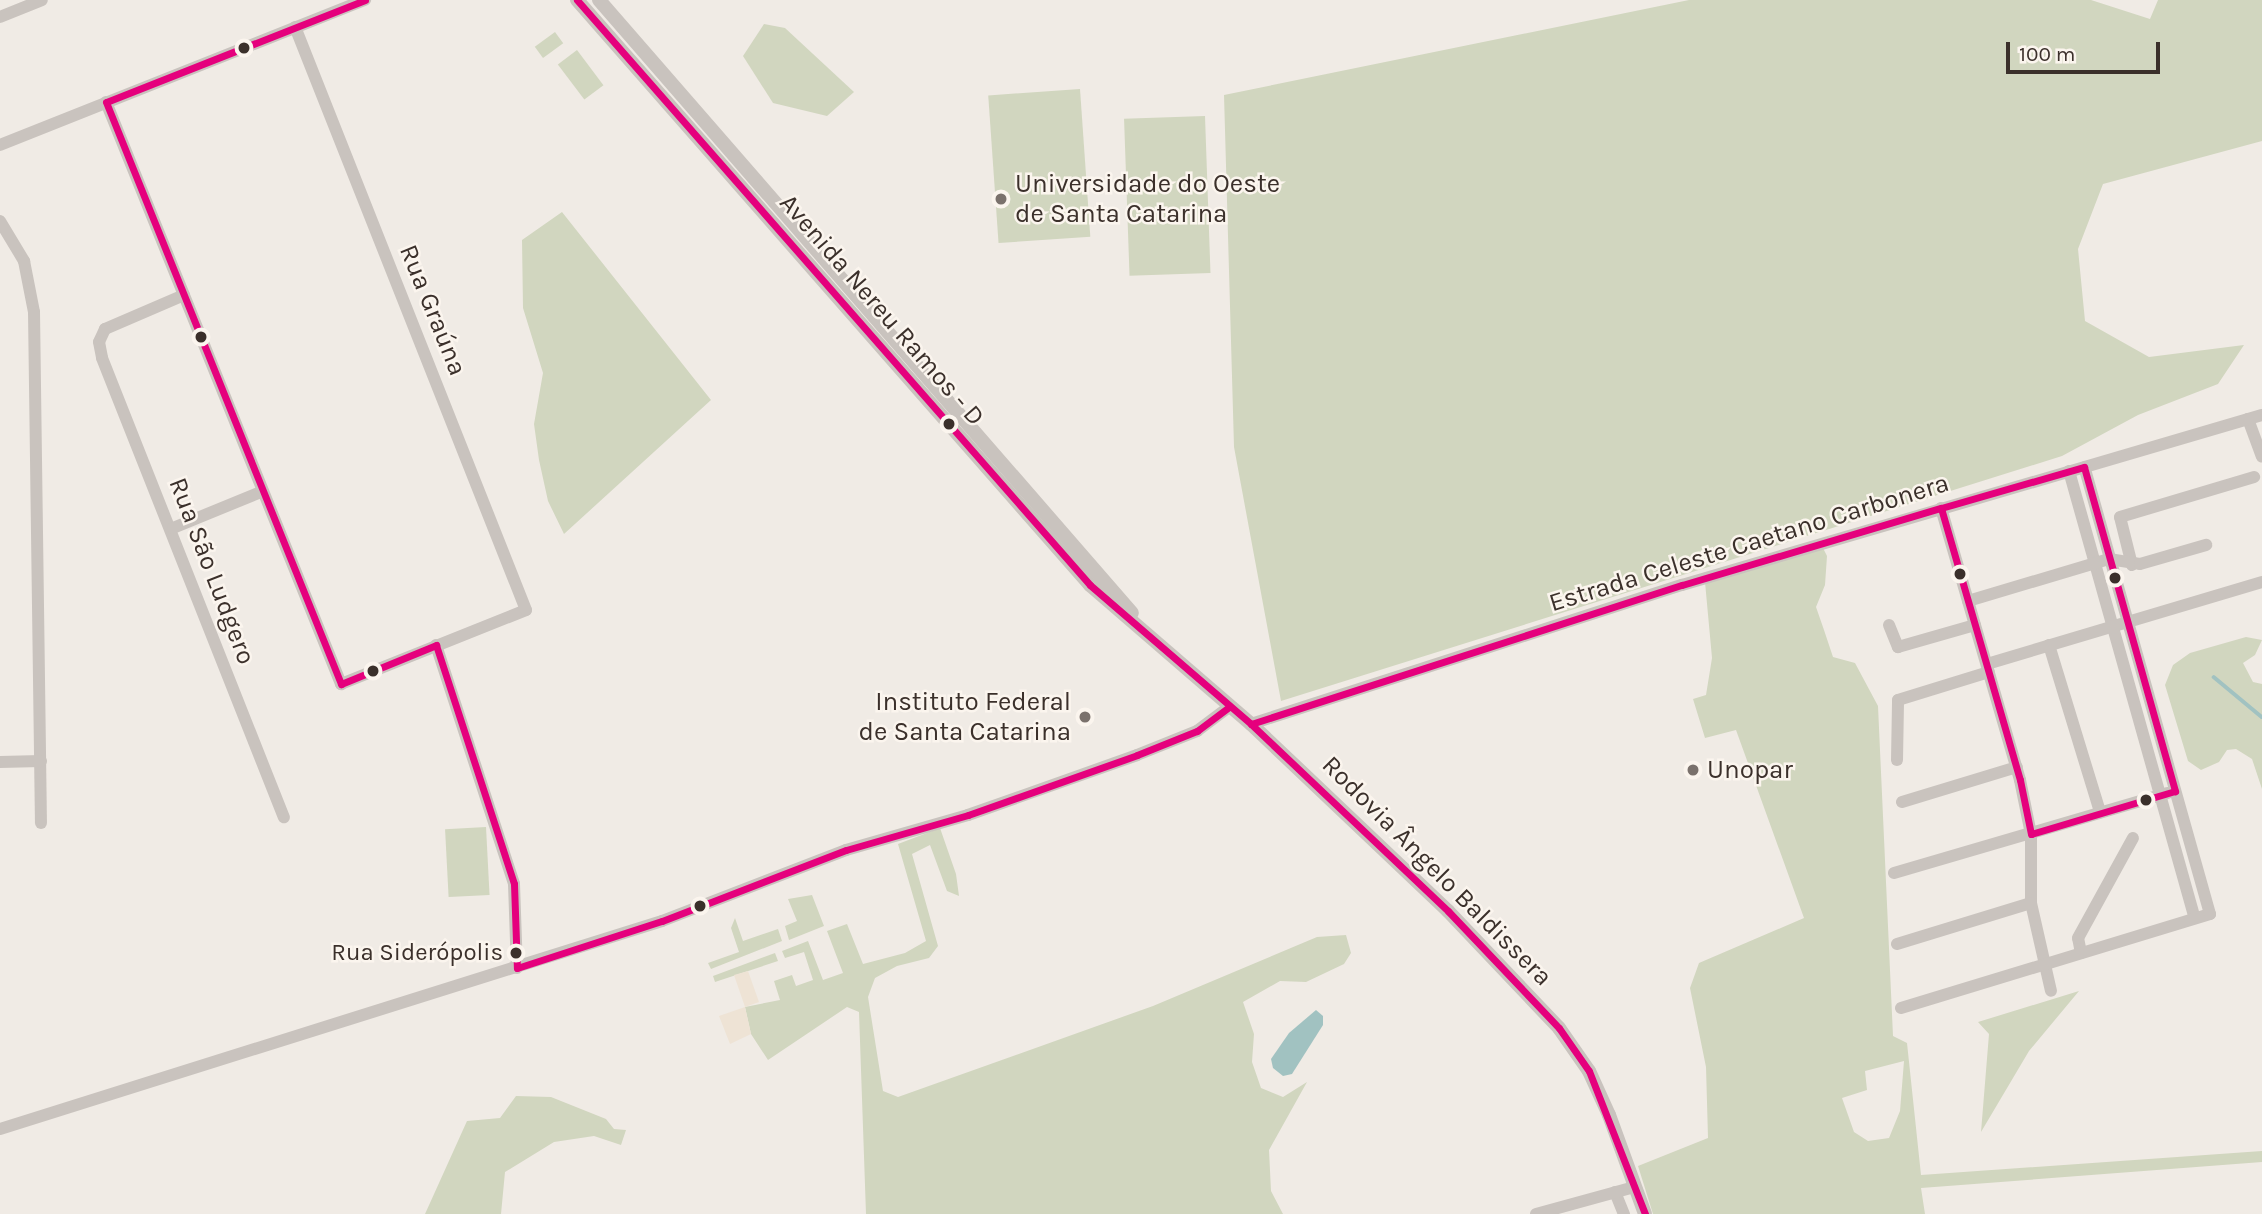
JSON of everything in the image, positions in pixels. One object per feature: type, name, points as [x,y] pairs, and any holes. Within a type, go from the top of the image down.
[{"type":"street","points":[[0,17],[42,0]]},
{"type":"street","points":[[0,145],[365,0]]},
{"type":"street","name":"Avenida Nereu Ramos - D","points":[[577,0],[1090,585],[1251,724]]},
{"type":"street","name":"Avenida Nereu Ramos - D","points":[[599,0],[1102,575],[1157,644]]},
{"type":"street","name":"Rua Graúna","points":[[295,27],[526,610],[436,645]]},
{"type":"street","points":[[106,102],[341,684],[436,645],[514,884],[517,968]]},
{"type":"street","points":[[1,226],[24,261],[34,312],[41,823]]},
{"type":"street","points":[[814,270],[826,259]]},
{"type":"street","name":"Rua São Ludgero","points":[[184,295],[105,329],[99,342],[102,358],[173,527],[284,817]]},
{"type":"street","name":"Estrada Celeste Caetano Carbonera","points":[[1251,724],[1682,585],[2262,415]]},
{"type":"street","points":[[2248,419],[2262,457]]},
{"type":"street","points":[[1901,1008],[2210,914],[2084,467]]},
{"type":"street","points":[[2069,471],[2195,918]]},
{"type":"street","points":[[2132,565],[2120,517],[2254,477]]},
{"type":"street","points":[[173,527],[263,491]]},
{"type":"street","points":[[1941,508],[2017,767],[2031,834],[2031,903],[2051,991]]},
{"type":"street","points":[[1968,601],[2109,559],[2132,565],[2206,545]]},
{"type":"street","points":[[1896,760],[1898,700],[2049,645],[2262,582]]},
{"type":"street","points":[[1889,625],[1898,647],[1976,625]]},
{"type":"street","points":[[2049,645],[2100,812]]},
{"type":"street","points":[[0,1129],[410,997],[517,968],[662,921],[846,850],[968,815],[1137,755],[1197,731],[1229,707]]},
{"type":"street","name":"Rodovia Ângelo Baldissera","points":[[1251,724],[1448,911],[1559,1028],[1589,1071],[1644,1214]]},
{"type":"street","points":[[0,762],[41,761]]},
{"type":"street","points":[[1902,802],[2017,767]]},
{"type":"street","points":[[1895,873],[2175,791]]},
{"type":"street","points":[[2081,953],[2078,938],[2133,838]]},
{"type":"street","points":[[1897,944],[2031,903]]},
{"type":"street","points":[[1536,1214],[1634,1187]]},
{"type":"street","points":[[1615,1192],[1623,1214]]},
{"type":"green space","points":[[1689,0],[2091,0],[2150,19],[2158,0],[2262,0],[2262,141],[2103,184],[2078,249],[2085,321],[2149,357],[2244,345],[2218,384],[2138,415],[2062,456],[1281,701],[1234,447],[1224,95]]},
{"type":"green space","points":[[764,24],[785,28],[854,92],[827,116],[773,103],[743,56]]},
{"type":"green space","points":[[555,32],[563,43],[543,58],[535,47]]},
{"type":"green space","points":[[577,50],[603,85],[584,100],[558,64]]},
{"type":"green space","points":[[1080,89],[1090,237],[999,243],[988,95]]},
{"type":"green space","points":[[1205,116],[1210,273],[1130,276],[1124,119]]},
{"type":"green space","points":[[562,212],[711,400],[564,534],[548,501],[539,460],[534,424],[543,373],[523,308],[522,240]]},
{"type":"green space","points":[[1823,548],[1827,556],[1825,585],[1816,607],[1833,657],[1855,663],[1878,706],[1893,1036],[1907,1043],[1921,1175],[2262,1151],[2262,1162],[1921,1188],[1925,1214],[1653,1214],[1638,1166],[1708,1138],[1706,1067],[1690,988],[1699,963],[1804,918],[1736,730],[1705,738],[1693,699],[1706,695],[1712,658],[1705,582]],"holes":[[[1904,1061],[1900,1111],[1889,1138],[1868,1141],[1854,1132],[1842,1098],[1867,1090],[1865,1071]]]},
{"type":"green space","points":[[2246,637],[2262,640],[2255,655],[2243,663],[2253,682],[2262,684],[2262,789],[2252,759],[2236,749],[2227,750],[2219,762],[2201,770],[2188,761],[2165,685],[2173,665],[2190,653]]},
{"type":"green space","points":[[486,827],[490,895],[449,897],[445,829]]},
{"type":"green space","points":[[940,828],[956,874],[959,896],[947,891],[930,845],[912,854],[938,946],[929,958],[897,966],[875,978],[868,997],[883,1091],[898,1097],[1153,1006],[1317,937],[1346,935],[1351,953],[1344,964],[1306,982],[1280,981],[1243,1002],[1254,1034],[1252,1062],[1261,1088],[1283,1097],[1307,1082],[1269,1150],[1271,1191],[1283,1214],[866,1214],[859,1012],[847,1007],[768,1060],[751,1034],[745,1007],[780,1000],[774,981],[792,975],[796,986],[813,980],[804,952],[785,958],[782,951],[808,941],[823,980],[843,973],[827,931],[847,924],[863,964],[905,953],[926,941],[898,844]]},
{"type":"green space","points":[[812,895],[824,926],[789,940],[785,926],[797,921],[788,899]]},
{"type":"green space","points":[[735,918],[743,941],[778,929],[782,941],[711,969],[708,963],[739,952],[731,928]]},
{"type":"green space","points":[[775,953],[778,961],[715,982],[713,976]]},
{"type":"green space","points":[[2079,991],[2029,1051],[1981,1132],[1989,1034],[1978,1022]]},
{"type":"green space","points":[[516,1096],[551,1097],[606,1119],[614,1129],[626,1130],[621,1145],[594,1136],[554,1142],[505,1172],[501,1214],[425,1214],[467,1121],[500,1118]]},
{"type":"shaded area","points":[[748,971],[759,1002],[745,1007],[734,975]]},
{"type":"shaded area","points":[[745,1007],[751,1034],[730,1044],[719,1016]]},
{"type":"water","points":[[1316,1010],[1323,1016],[1323,1025],[1292,1074],[1283,1076],[1273,1068],[1271,1059],[1289,1033]]},
{"type":"waterway","points":[[2214,677],[2262,717]]},
{"type":"transit line","points":[[365,0],[106,102],[341,684],[436,645],[514,884],[517,968],[662,921],[846,850],[968,815],[1137,755],[1197,731],[1229,707]]},
{"type":"transit line","points":[[577,0],[1090,585],[1251,724],[1448,911],[1559,1028],[1589,1071],[1645,1214]]},
{"type":"transit line","points":[[2084,467],[2175,791],[2031,834],[2020,780],[1941,508],[2084,467]]},
{"type":"transit line","points":[[1251,724],[1682,585],[1941,508]]},
{"type":"place","name":"Universidade do Oeste de Santa Catarina","points":[[1001,199]]},
{"type":"place","name":"Instituto Federal de Santa Catarina","points":[[1085,717]]},
{"type":"place","name":"Unopar","points":[[1693,770]]},
{"type":"place","name":"Rua Siderópolis","points":[[516,953]]}]
